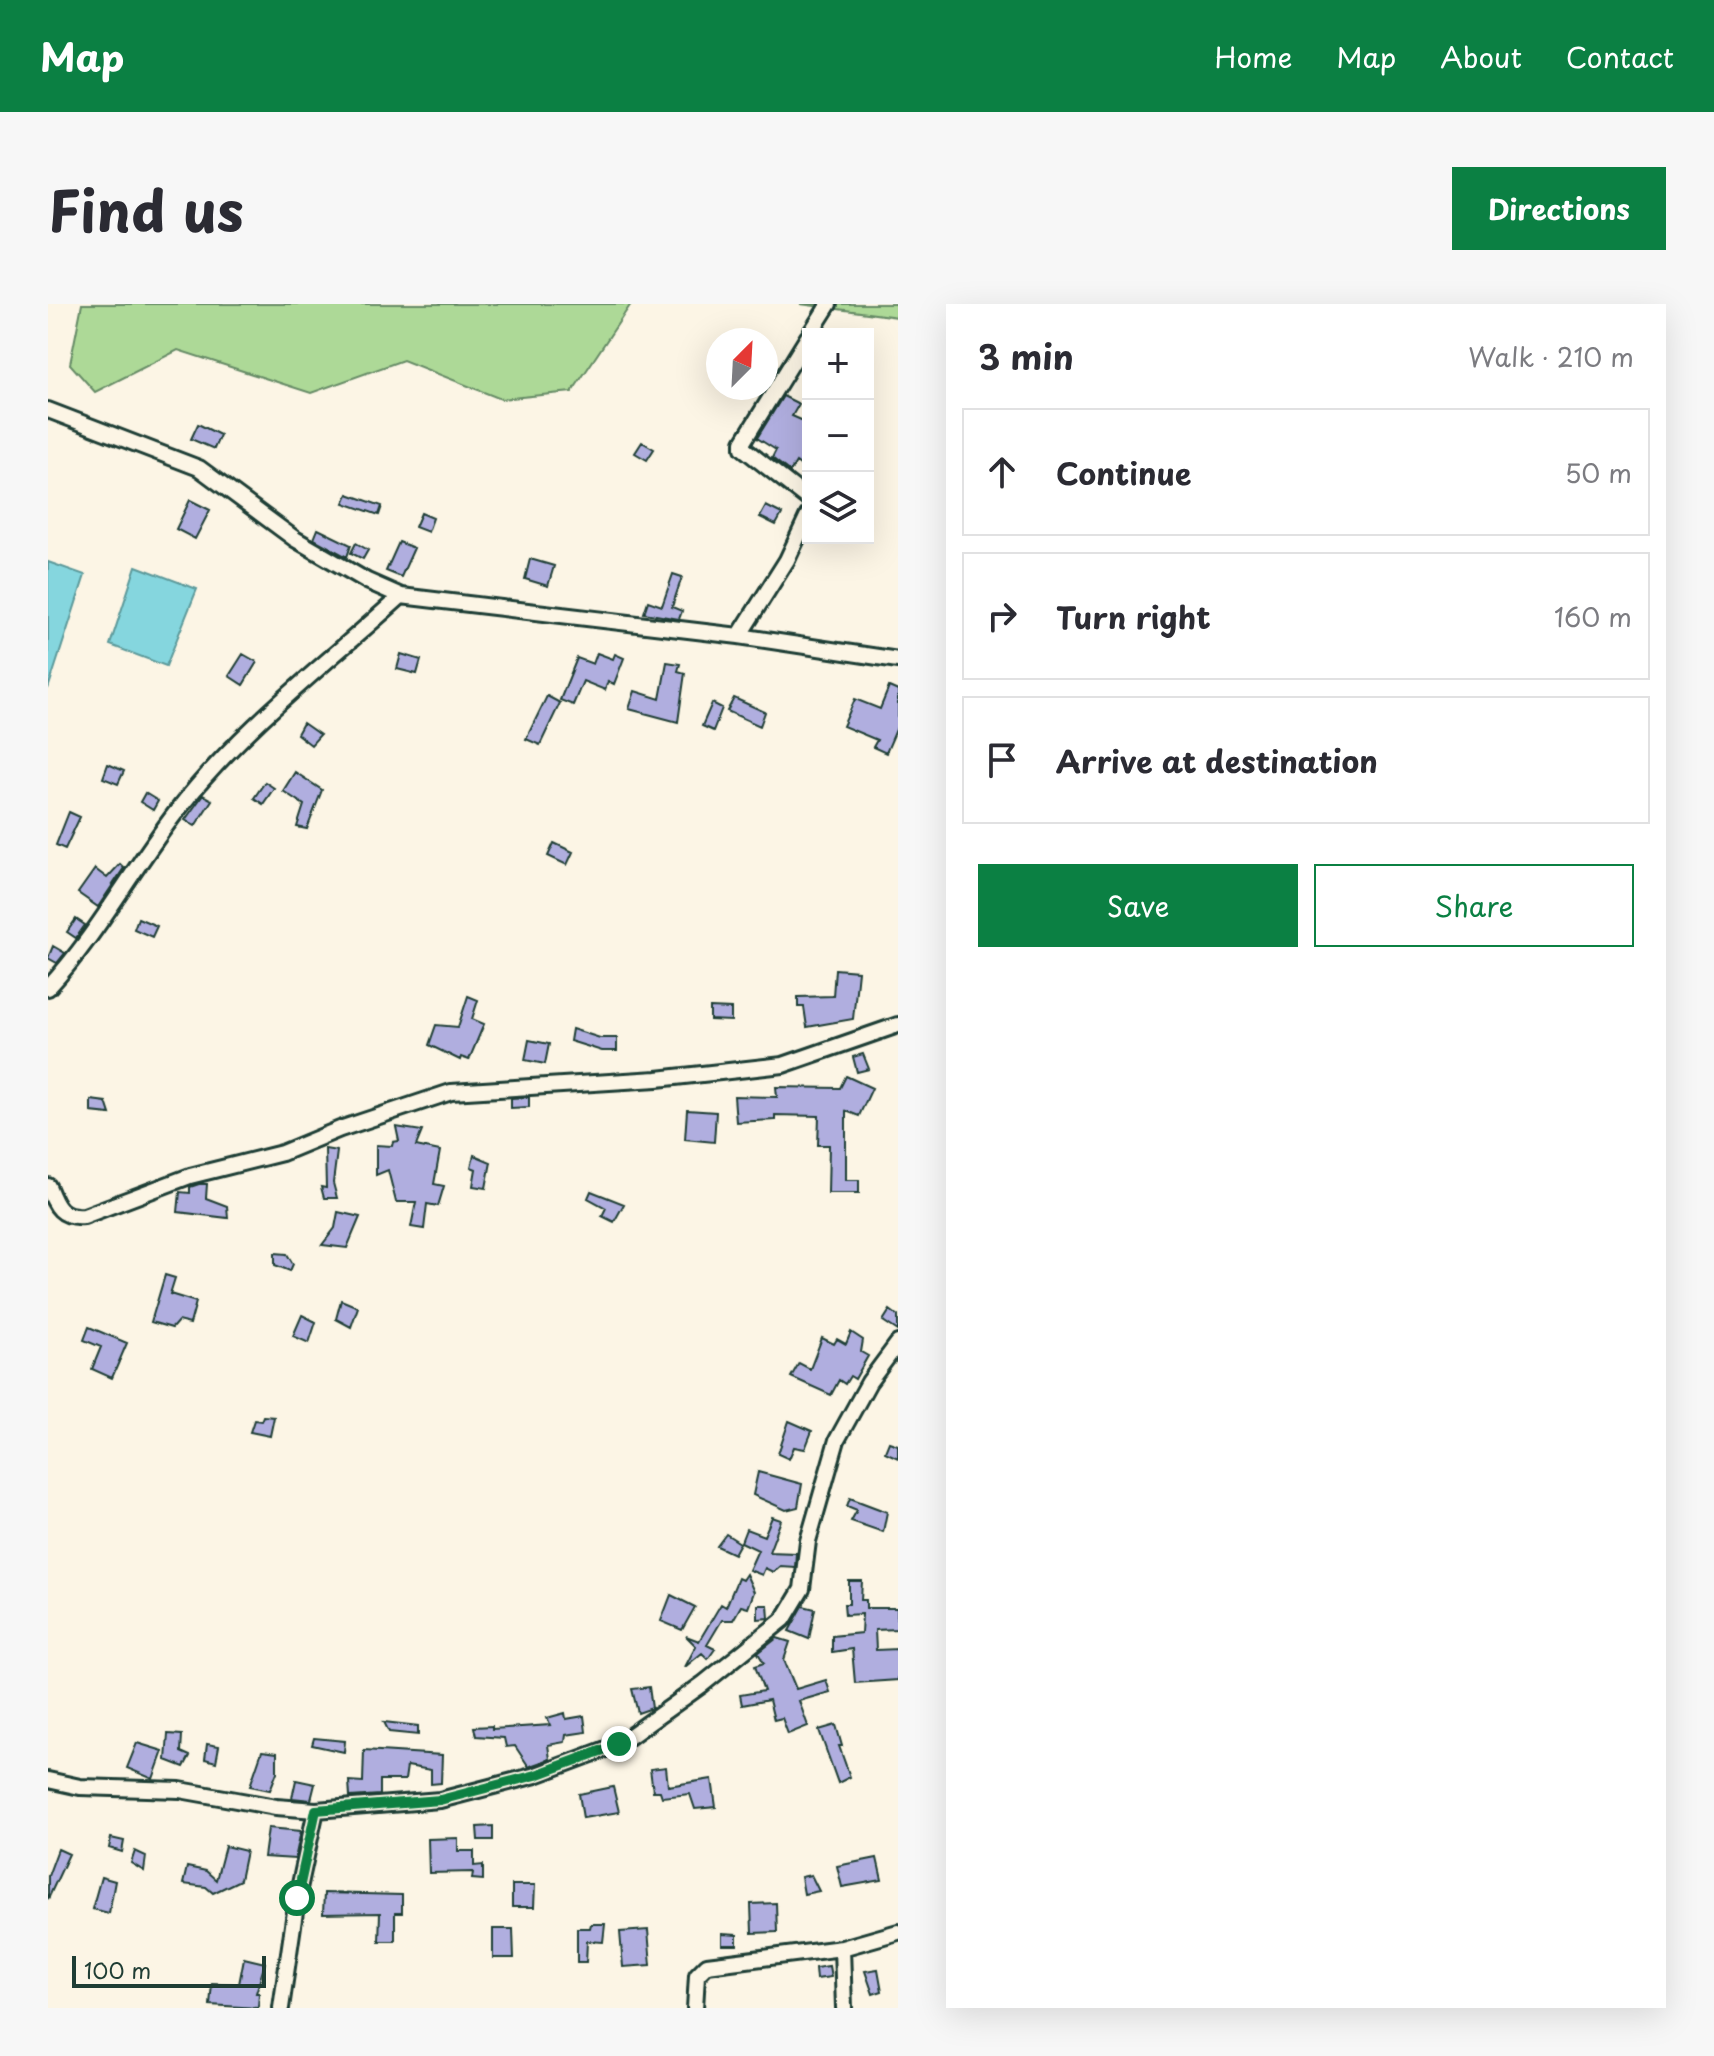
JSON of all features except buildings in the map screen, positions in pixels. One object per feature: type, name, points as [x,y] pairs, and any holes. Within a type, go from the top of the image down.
[{"type":"street","points":[[814,328],[829,304]]},
{"type":"street","points":[[802,347],[743,442],[743,448],[802,494]]},
{"type":"street","points":[[48,410],[199,468],[295,539],[367,581],[401,596],[739,636],[898,660]]},
{"type":"street","points":[[739,636],[787,560],[802,528]]},
{"type":"street","points":[[48,988],[84,950],[176,811],[232,748],[401,596]]},
{"type":"street","points":[[48,1186],[57,1209],[71,1217],[84,1216],[190,1176],[282,1153],[451,1092],[657,1079],[783,1065],[898,1025]]},
{"type":"street","points":[[48,1780],[80,1787],[180,1790],[276,1807],[316,1810],[440,1800],[536,1775],[619,1744],[715,1675],[784,1619],[802,1589],[808,1541],[837,1440],[869,1382],[898,1343]]},
{"type":"street","points":[[281,2008],[297,1898],[316,1810]]},
{"type":"street","points":[[695,2008],[697,1975],[707,1965],[842,1948],[898,1932]]},
{"type":"street","points":[[842,1948],[844,2008]]},
{"type":"green space","points":[[82,304],[631,304],[572,392],[501,399],[403,360],[311,393],[178,350],[95,392],[70,364]]},
{"type":"green space","points":[[800,304],[898,304],[898,317]]},
{"type":"water","points":[[48,562],[85,575],[48,689]]},
{"type":"water","points":[[136,566],[197,589],[166,666],[110,645]]},
{"type":"route","points":[[297,1898],[316,1810],[440,1800],[536,1775],[619,1744]]}]
